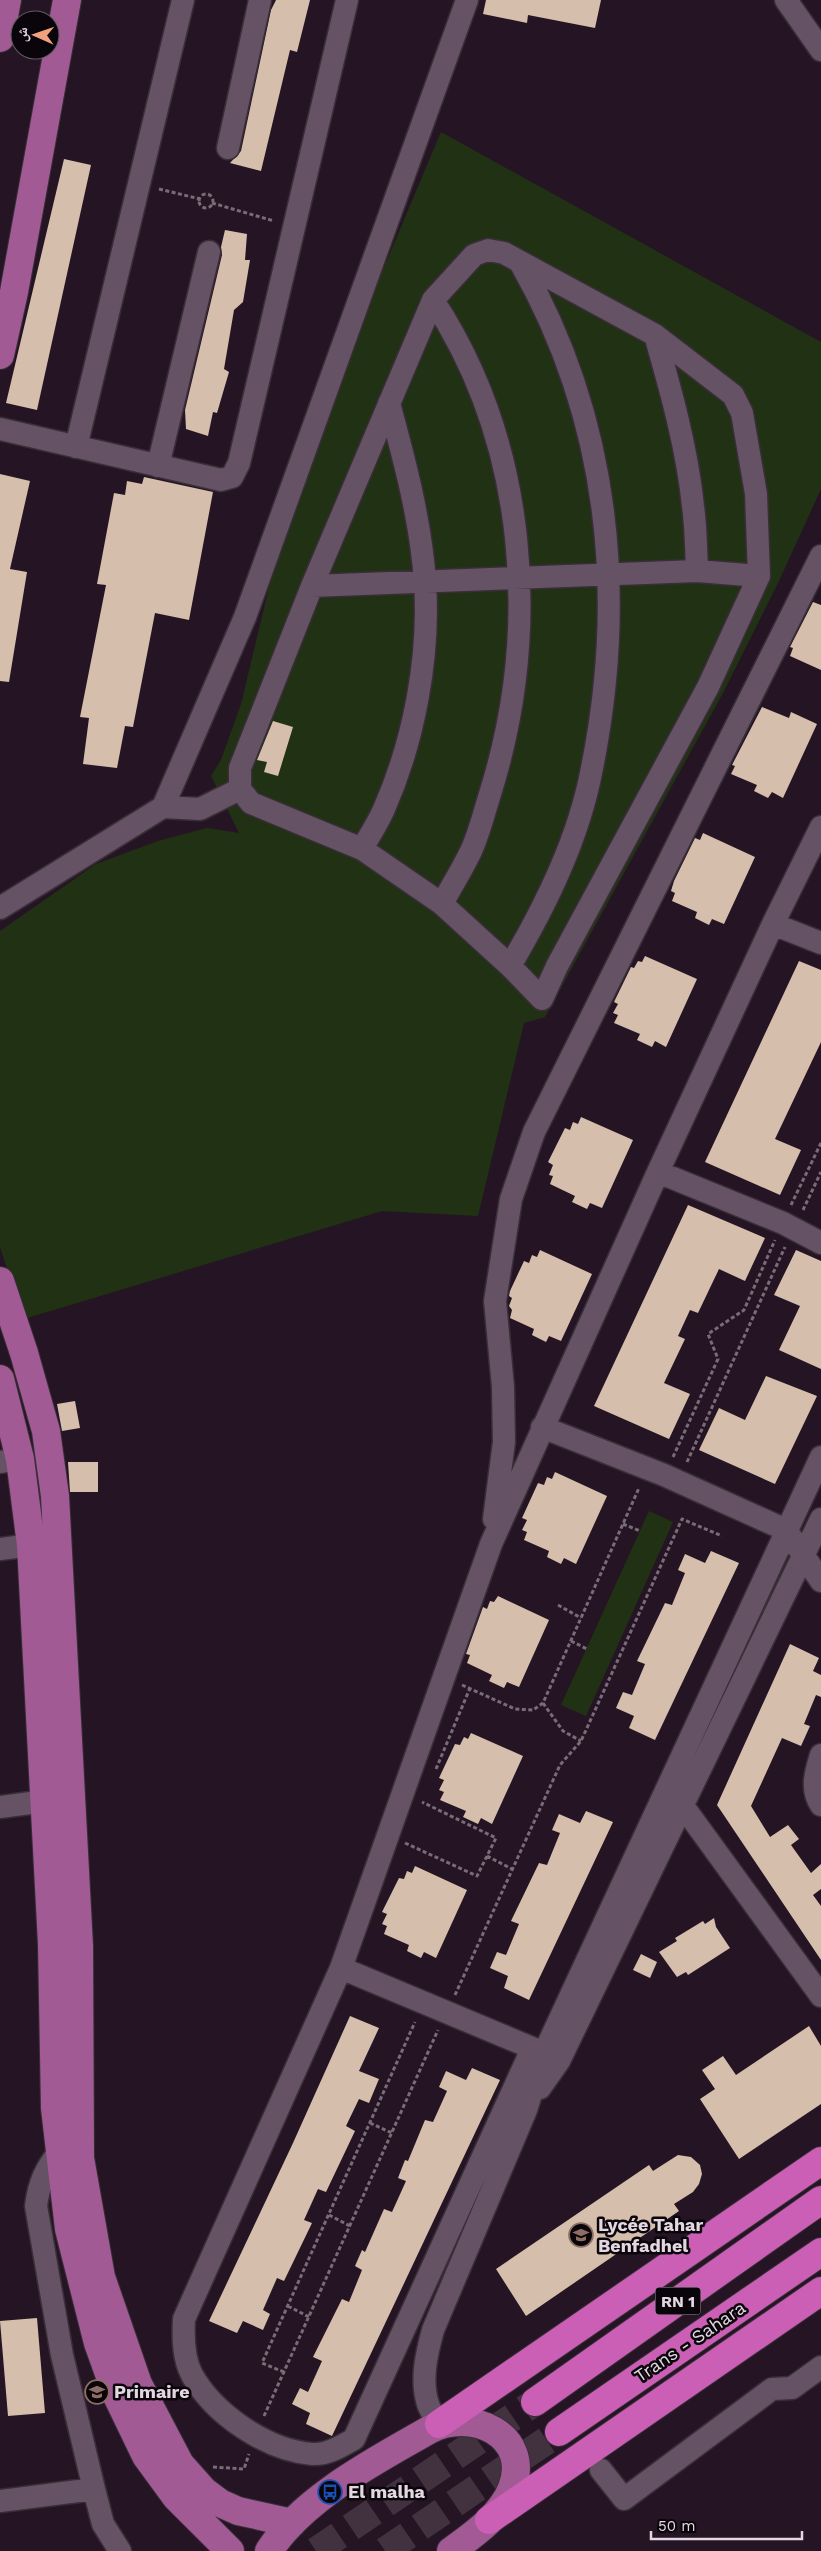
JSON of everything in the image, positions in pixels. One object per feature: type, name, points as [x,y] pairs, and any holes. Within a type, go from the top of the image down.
[{"type":"highway","points":[[439,2424],[821,2161]]},
{"type":"highway","name":"RN 1","points":[[535,2402],[821,2200]]},
{"type":"highway","name":"Trans - Sahara","points":[[559,2432],[821,2252]]},
{"type":"highway","points":[[489,2520],[821,2291]]},
{"type":"main road","points":[[0,38],[7,0]]},
{"type":"main road","points":[[0,355],[14,292],[66,0]]},
{"type":"main road","points":[[0,1281],[24,1353],[46,1432],[55,1496],[79,1946],[80,2158],[101,2277],[138,2384],[180,2464],[204,2491],[220,2503],[238,2511],[292,2523]]},
{"type":"main road","points":[[0,1379],[10,1461],[31,1545],[52,1944],[55,2108],[69,2229],[98,2343],[117,2396],[146,2456],[176,2497],[230,2551]]},
{"type":"main road","points":[[269,2551],[292,2523],[343,2483],[439,2424],[462,2421],[486,2425],[505,2440],[514,2455],[515,2474],[513,2487],[507,2498],[489,2520],[451,2551]]},
{"type":"street","points":[[76,447],[184,0]]},
{"type":"street","points":[[228,148],[260,0]]},
{"type":"street","points":[[0,429],[221,480],[232,477],[239,463],[347,0]]},
{"type":"street","points":[[0,908],[163,807],[246,617],[467,0]]},
{"type":"street","points":[[786,0],[821,50]]},
{"type":"street","points":[[488,250],[504,254],[522,264],[655,335],[733,395],[742,413],[756,494],[759,576],[708,686],[562,957],[542,999],[510,966],[442,904],[362,849],[251,803],[240,789],[240,768],[312,586],[433,300],[474,255],[488,250]]},
{"type":"street","points":[[158,466],[209,252]]},
{"type":"street","points":[[510,966],[533,927],[554,883],[579,817],[592,769],[609,638],[609,574],[598,472],[583,409],[565,352],[550,316],[522,264]]},
{"type":"street","points":[[433,300],[455,334],[479,389],[497,445],[514,520],[520,578],[521,625],[517,677],[501,759],[472,850],[442,904]]},
{"type":"street","points":[[655,335],[672,394],[684,448],[694,506],[697,571]]},
{"type":"street","points":[[362,849],[384,810],[403,755],[416,707],[426,624],[425,582],[416,520],[404,458],[389,403]]},
{"type":"street","points":[[491,1544],[504,1442],[503,1387],[495,1301],[511,1199],[534,1132],[821,556]]},
{"type":"street","points":[[312,586],[697,571],[759,576]]},
{"type":"street","points":[[163,807],[200,809],[240,789]]},
{"type":"street","points":[[821,827],[773,924],[658,1172],[491,1544],[341,1968],[184,2319],[183,2344],[191,2373],[211,2402],[255,2436],[313,2454],[337,2449],[354,2439],[538,2051],[668,1784],[821,1457]]},
{"type":"street","points":[[773,924],[821,943]]},
{"type":"street","points":[[658,1172],[821,1243]]},
{"type":"street","points":[[542,1427],[663,1475],[786,1530],[821,1581]]},
{"type":"street","points":[[526,2110],[559,2061],[821,1519]]},
{"type":"street","points":[[0,1549],[31,1545]]},
{"type":"street","points":[[821,1755],[814,1784],[821,1805]]},
{"type":"street","points":[[668,1784],[821,1996]]},
{"type":"street","points":[[0,1807],[45,1801]]},
{"type":"street","points":[[341,1968],[538,2051]]},
{"type":"street","points":[[439,2424],[428,2404],[425,2379],[431,2337],[526,2110],[538,2051]]},
{"type":"street","points":[[60,2151],[46,2168],[39,2186],[36,2206],[62,2355],[102,2524],[120,2551]]},
{"type":"street","points":[[601,2470],[624,2499],[772,2389],[792,2388],[821,2367]]},
{"type":"street","points":[[0,2501],[94,2489]]},
{"type":"path","points":[[157,188],[200,199],[208,195],[212,203],[267,219]]},
{"type":"path","points":[[200,199],[204,208],[211,206],[212,203]]},
{"type":"path","points":[[444,1676],[515,1710],[533,1710],[543,1703],[623,1524],[663,1475],[788,1227],[821,1142]]},
{"type":"path","points":[[663,1475],[718,1359],[708,1334],[744,1310],[788,1227],[821,1172]]},
{"type":"path","points":[[244,2469],[255,2436],[512,1868],[560,1765],[581,1741],[682,1519],[722,1536]]},
{"type":"path","points":[[623,1524],[640,1531]]},
{"type":"path","points":[[558,1606],[581,1618]]},
{"type":"path","points":[[571,1641],[587,1649]]},
{"type":"path","points":[[433,1776],[470,1688]]},
{"type":"path","points":[[543,1703],[563,1731],[581,1741]]},
{"type":"path","points":[[401,1852],[405,1843],[477,1876],[496,1838],[422,1803],[426,1794]]},
{"type":"path","points":[[487,1856],[512,1868]]},
{"type":"path","points":[[284,2372],[262,2363],[424,2003]]},
{"type":"path","points":[[370,2123],[392,2133]]},
{"type":"path","points":[[328,2215],[350,2226]]},
{"type":"path","points":[[288,2306],[309,2317]]},
{"type":"green space","points":[[441,132],[821,342],[821,489],[779,581],[723,693],[545,1017],[524,1023],[478,1216],[382,1211],[24,1319],[0,1247],[0,931],[96,864],[158,841],[207,828],[239,833],[211,776],[221,760],[241,704],[282,533],[342,367]]},
{"type":"green space","points":[[649,1511],[673,1522],[586,1716],[561,1705]]},
{"type":"building","points":[[276,0],[310,0],[297,52],[290,50],[261,171],[230,163],[241,151],[271,10]]},
{"type":"building","points":[[486,0],[601,0],[595,28],[528,15],[527,23],[483,14]]},
{"type":"building","points":[[64,159],[91,165],[37,410],[6,403]]},
{"type":"building","points":[[225,230],[247,234],[245,260],[250,260],[243,302],[234,310],[224,369],[229,372],[217,413],[213,412],[208,436],[186,429],[185,410],[222,255],[221,247]]},
{"type":"building","points":[[0,474],[30,481],[10,569],[27,572],[9,682],[0,681]]},
{"type":"building","points":[[144,477],[213,492],[189,620],[155,613],[133,727],[125,726],[117,768],[83,764],[89,718],[80,717],[106,585],[97,584],[114,493],[125,495],[127,481],[142,484]]},
{"type":"building","points":[[813,602],[821,605],[821,670],[790,656],[793,648],[790,647]]},
{"type":"building","points":[[762,707],[789,718],[791,712],[817,724],[783,798],[772,792],[768,798],[754,791],[757,785],[731,774],[735,766],[732,765]]},
{"type":"building","points":[[273,721],[293,727],[278,776],[264,772],[267,762],[257,760]]},
{"type":"building","points":[[703,833],[755,857],[724,924],[712,919],[709,925],[695,918],[697,912],[672,901],[675,893],[671,891],[674,881],[695,838],[700,840]]},
{"type":"building","points":[[645,956],[697,979],[666,1047],[655,1041],[652,1047],[637,1040],[640,1034],[614,1023],[618,1015],[613,1013],[618,1004],[614,1002],[631,967],[634,968],[638,961],[642,962]]},
{"type":"building","points":[[799,961],[821,970],[821,1042],[775,1139],[801,1150],[780,1195],[705,1162]]},
{"type":"building","points":[[581,1117],[633,1140],[602,1208],[590,1203],[587,1209],[572,1202],[575,1196],[550,1184],[553,1176],[549,1175],[553,1165],[548,1162],[565,1128],[570,1130],[573,1122],[578,1124]]},
{"type":"building","points":[[688,1205],[765,1238],[745,1281],[719,1269],[698,1313],[690,1310],[678,1336],[685,1339],[664,1383],[690,1394],[669,1439],[594,1406]]},
{"type":"building","points":[[540,1250],[592,1274],[561,1341],[549,1336],[546,1342],[532,1335],[534,1329],[510,1318],[512,1310],[509,1306],[512,1298],[509,1296],[510,1291],[524,1261],[529,1263],[532,1255],[537,1257]]},
{"type":"building","points":[[796,1250],[821,1261],[821,1369],[779,1350],[800,1306],[774,1295]]},
{"type":"building","points":[[766,1376],[817,1396],[775,1484],[699,1450],[719,1408],[745,1420]]},
{"type":"building","points":[[75,1401],[80,1428],[62,1431],[57,1404]]},
{"type":"building","points":[[68,1462],[98,1462],[98,1492],[70,1492]]},
{"type":"building","points":[[555,1472],[607,1496],[576,1564],[564,1558],[561,1564],[547,1557],[549,1551],[524,1540],[527,1532],[522,1530],[527,1520],[522,1518],[538,1483],[544,1485],[547,1477],[552,1479]]},
{"type":"building","points":[[711,1551],[739,1563],[655,1740],[629,1728],[634,1716],[616,1708],[623,1692],[632,1695],[645,1664],[637,1661],[665,1603],[672,1605],[685,1573],[678,1570],[685,1554],[705,1563]]},
{"type":"building","points":[[498,1596],[549,1620],[519,1687],[507,1682],[504,1688],[489,1681],[492,1675],[467,1663],[470,1655],[466,1654],[483,1607],[487,1609],[490,1601],[494,1602]]},
{"type":"building","points":[[790,1644],[819,1658],[813,1671],[821,1675],[821,1697],[816,1695],[804,1724],[810,1726],[801,1746],[782,1738],[751,1806],[770,1837],[788,1825],[799,1839],[791,1845],[811,1873],[821,1864],[821,1889],[813,1895],[821,1906],[821,1960],[717,1805]]},
{"type":"building","points":[[471,1733],[523,1756],[492,1824],[481,1818],[478,1824],[463,1817],[466,1811],[440,1800],[444,1792],[439,1790],[444,1780],[439,1778],[455,1744],[460,1745],[464,1737],[468,1739]]},
{"type":"building","points":[[586,1811],[613,1822],[529,2000],[504,1988],[508,1976],[490,1968],[497,1952],[506,1955],[519,1924],[511,1921],[539,1863],[547,1865],[560,1833],[552,1830],[559,1814],[580,1823]]},
{"type":"building","points":[[415,1866],[467,1890],[436,1958],[424,1952],[421,1958],[407,1951],[409,1945],[384,1934],[387,1926],[382,1924],[387,1914],[382,1912],[399,1878],[404,1879],[407,1871],[412,1873]]},
{"type":"building","points":[[714,1918],[716,1927],[730,1948],[688,1975],[686,1972],[677,1977],[659,1952],[677,1941],[675,1938],[703,1921],[705,1924]]},
{"type":"building","points":[[641,1954],[657,1962],[650,1978],[633,1970]]},
{"type":"building","points":[[350,2016],[379,2028],[359,2071],[379,2079],[369,2103],[359,2099],[346,2126],[355,2131],[326,2192],[318,2189],[304,2220],[312,2223],[284,2281],[277,2278],[263,2310],[270,2314],[263,2330],[243,2321],[237,2333],[209,2321],[293,2143]]},
{"type":"building","points":[[809,2026],[821,2046],[821,2104],[739,2159],[700,2099],[715,2089],[702,2070],[723,2056],[736,2075]]},
{"type":"building","points":[[472,2068],[500,2080],[332,2436],[306,2424],[310,2413],[292,2404],[300,2388],[308,2392],[322,2361],[313,2357],[342,2299],[349,2302],[362,2270],[355,2266],[362,2250],[365,2252],[384,2209],[392,2212],[406,2181],[398,2178],[405,2160],[408,2161],[425,2120],[433,2122],[447,2091],[439,2087],[446,2071],[466,2080]]},
{"type":"building","points":[[678,2155],[691,2157],[700,2165],[702,2174],[699,2184],[693,2192],[674,2204],[679,2211],[526,2316],[496,2269],[649,2165],[653,2171]]},
{"type":"building","points":[[37,2318],[45,2413],[8,2416],[0,2321]]},
{"type":"tunnel","points":[[316,2551],[535,2402]]},
{"type":"tunnel","points":[[385,2551],[559,2432]]},
{"type":"place","name":"Lycée Tahar Benfadhel","points":[[581,2235]]},
{"type":"place","name":"Primaire","points":[[97,2392]]},
{"type":"place","name":"El malha","points":[[330,2492]]}]
